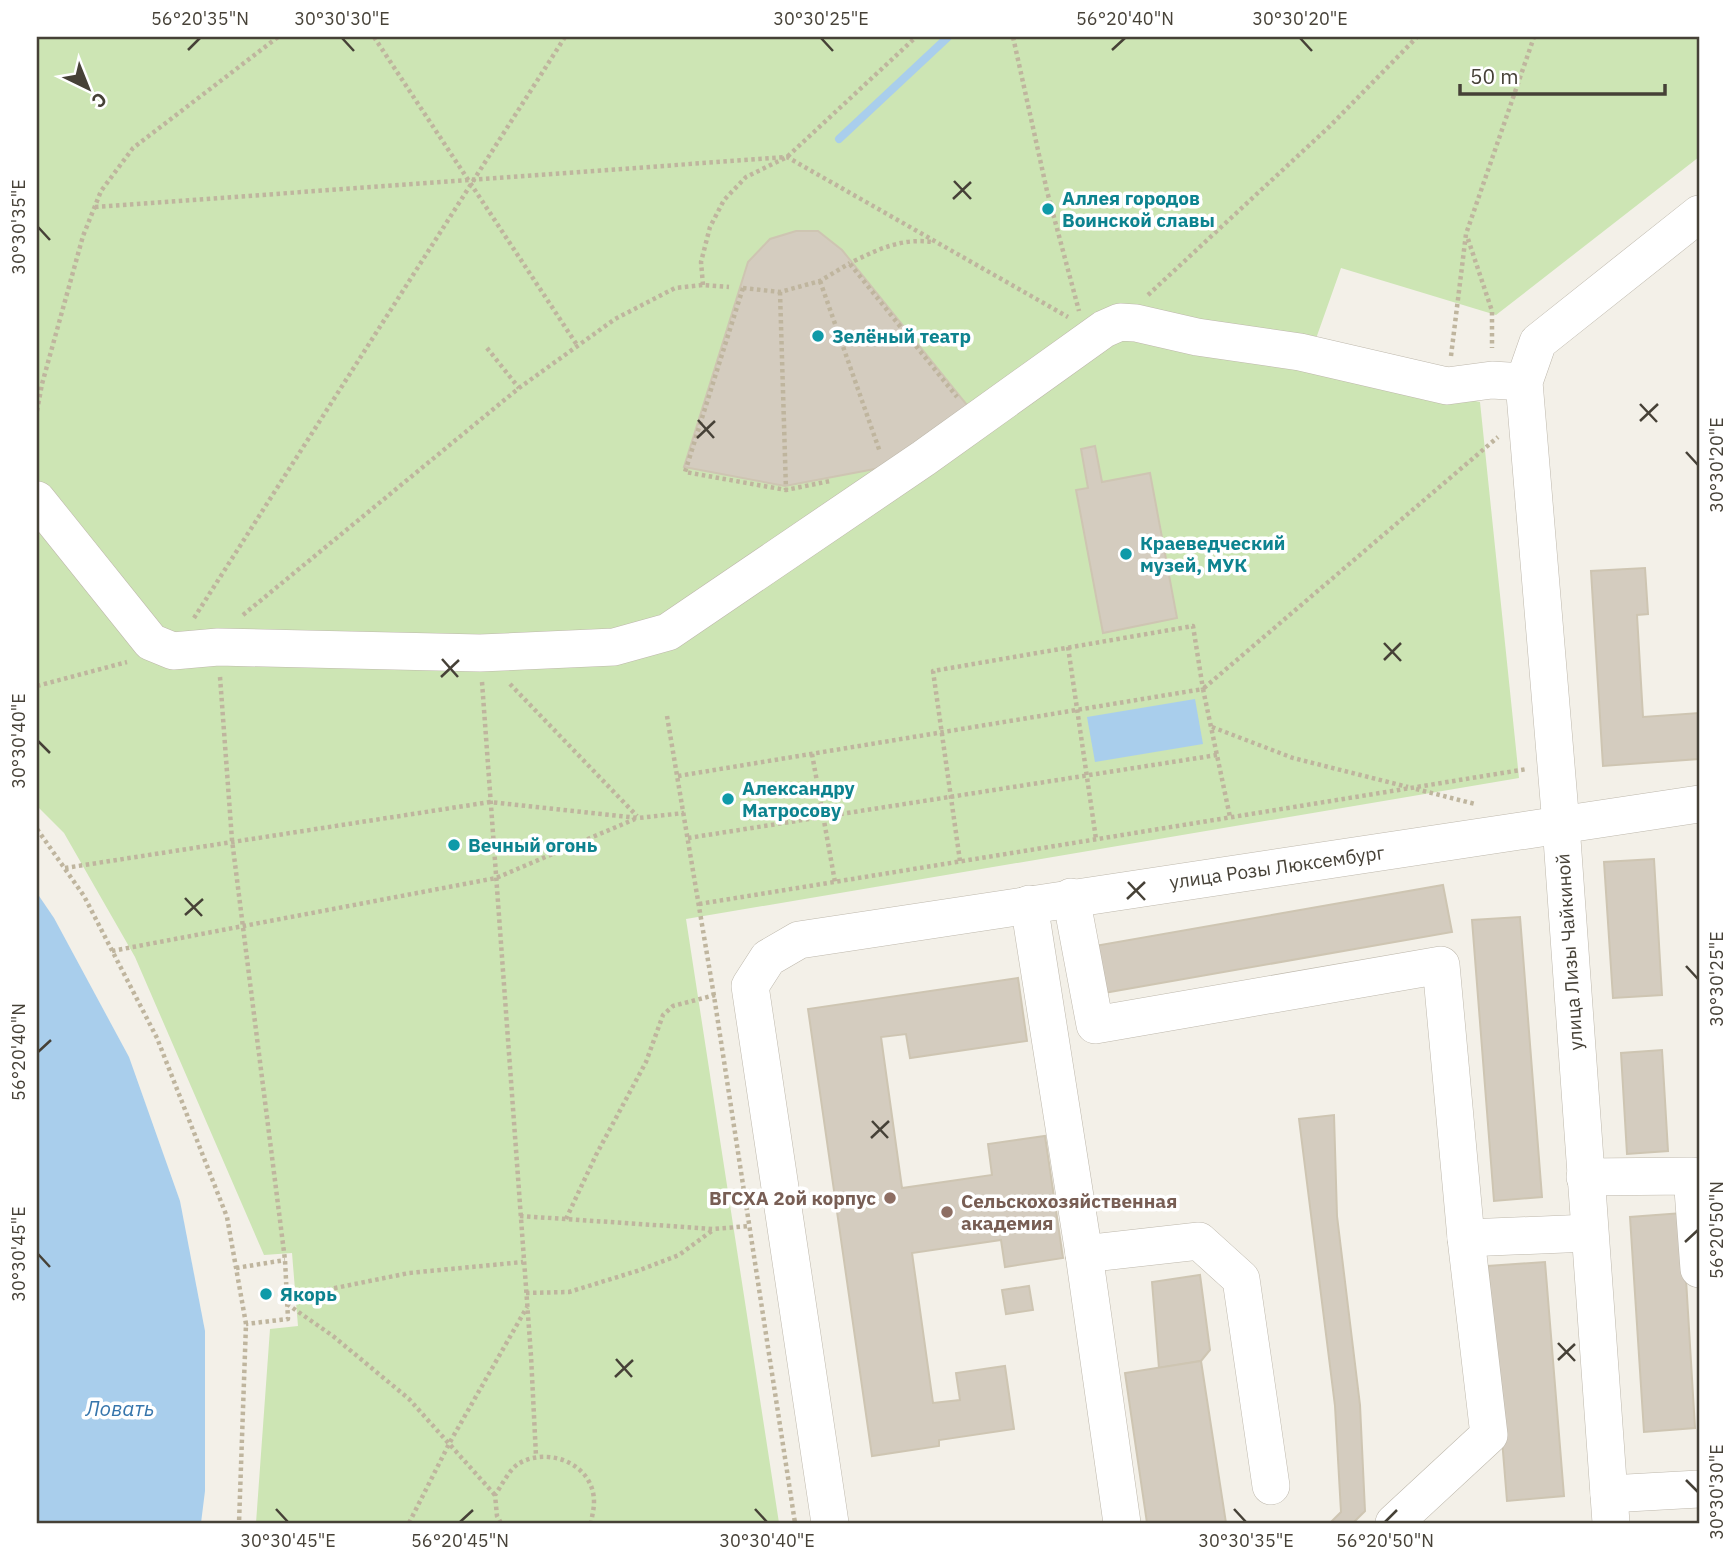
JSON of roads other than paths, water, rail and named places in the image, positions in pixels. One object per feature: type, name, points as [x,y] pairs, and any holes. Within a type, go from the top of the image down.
[{"type":"street","points":[[37,500],[151,642],[173,651],[218,648],[480,653],[614,647],[668,632],[924,458],[1084,334],[1120,322],[1136,323],[1196,337],[1300,352],[1447,386],[1514,391],[1538,342],[1699,214]]},
{"type":"street","name":"улица Лизы Чайкиной","points":[[1514,391],[1555,764],[1610,1509]]},
{"type":"street","name":"улица Розы Люксембург","points":[[830,1523],[750,986],[768,958],[799,940],[1699,804]]},
{"type":"street","points":[[1071,897],[1095,1025],[1441,965],[1466,1238],[1489,1435],[1394,1523]]},
{"type":"street","points":[[1029,904],[1084,1254],[1122,1523]]},
{"type":"street","points":[[1585,1177],[1692,1176],[1699,1269]]},
{"type":"street","points":[[1466,1238],[1589,1233]]},
{"type":"street","points":[[1084,1254],[1199,1241],[1241,1279],[1271,1486]]},
{"type":"street","points":[[1610,1509],[1699,1489]]},
{"type":"water","points":[[1195,699],[1203,744],[1095,762],[1087,717]]},
{"type":"water","name":"Ловать","points":[[37,893],[54,918],[129,1057],[180,1201],[205,1331],[205,1491],[201,1523],[37,1523]]},
{"type":"waterway","points":[[839,139],[948,37]]},
{"type":"place","name":"Аллея городов Воинской славы","points":[[1048,209]]},
{"type":"place","name":"Зелёный театр","points":[[818,336]]},
{"type":"place","name":"Краеведческий музей, МУК","points":[[1126,554]]},
{"type":"place","name":"Александру Матросову","points":[[728,799]]},
{"type":"place","name":"Вечный огонь","points":[[454,845]]},
{"type":"place","name":"ВГСХА 2ой корпус","points":[[890,1198]]},
{"type":"place","name":"Сельскохозяйственная академия","points":[[947,1212]]},
{"type":"place","name":"Якорь","points":[[266,1294]]}]
